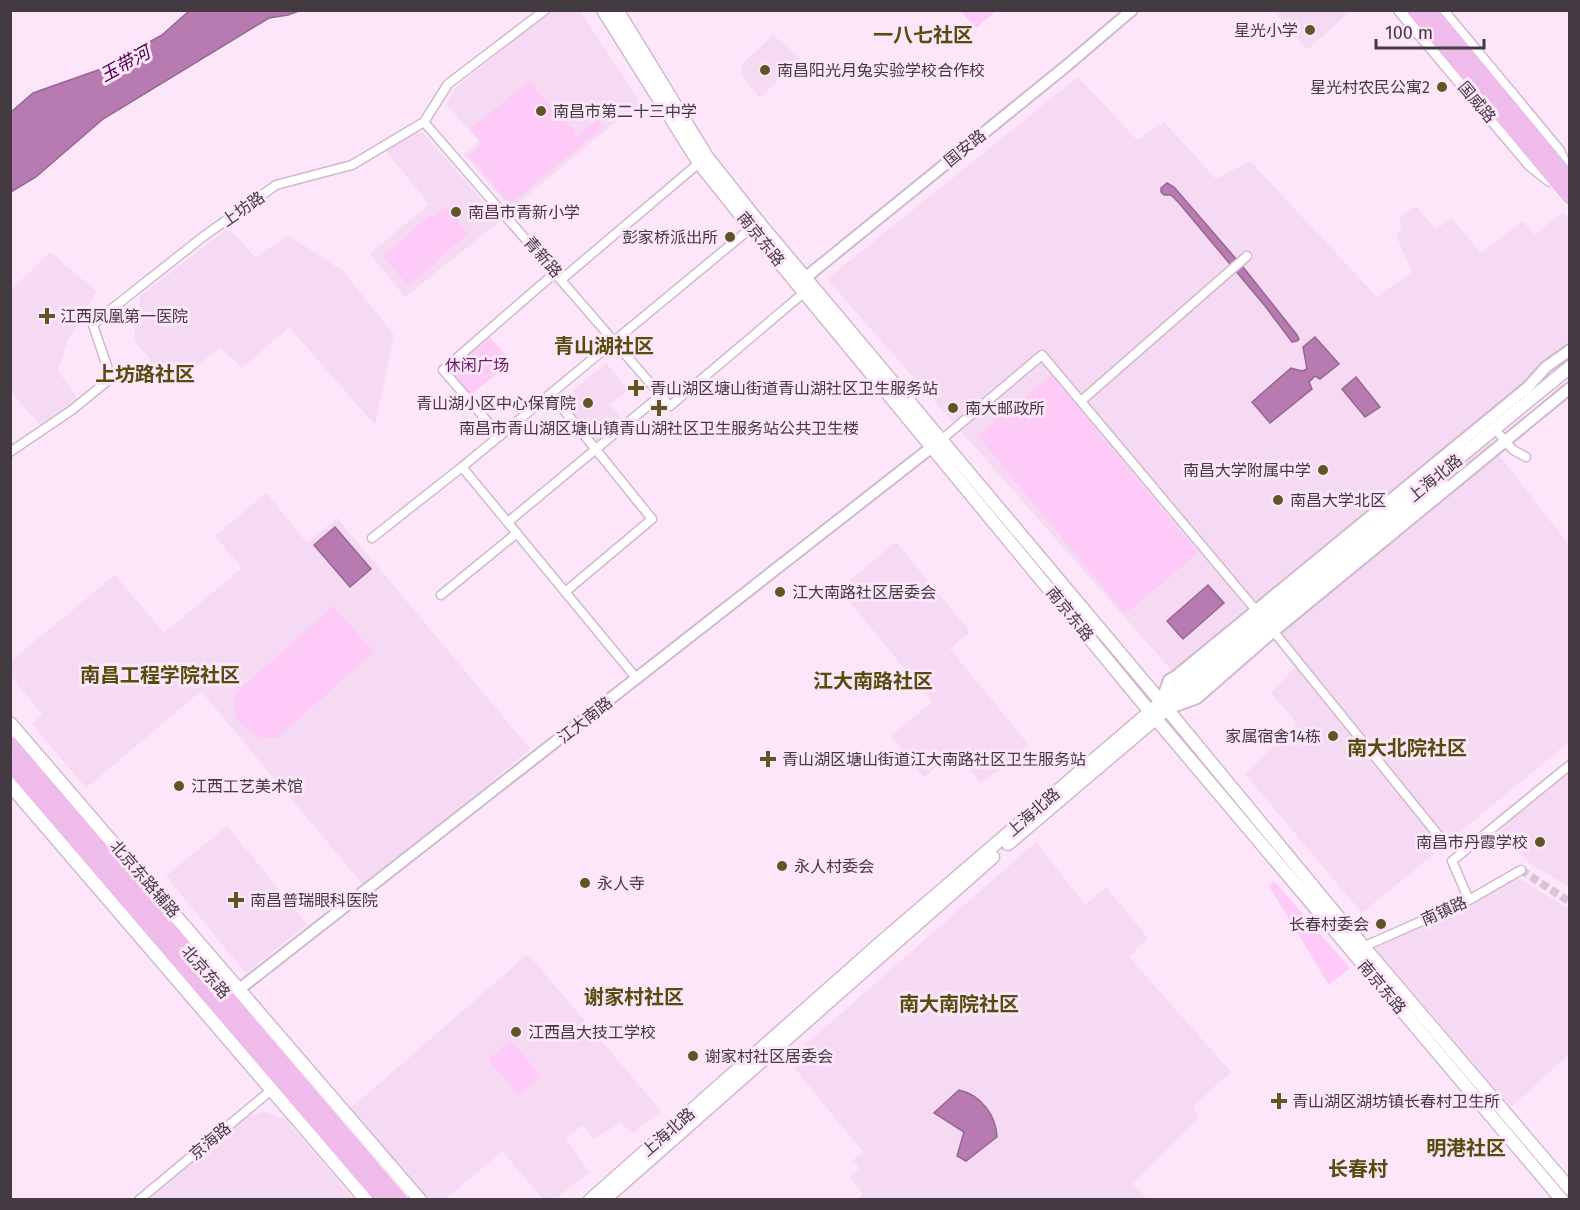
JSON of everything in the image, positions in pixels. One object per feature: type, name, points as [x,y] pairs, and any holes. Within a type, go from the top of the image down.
[{"type":"main road","name":"南京东路","points":[[603,10],[699,163],[752,228],[805,285]]},
{"type":"main road","name":"南京东路","points":[[617,10],[706,157],[805,285],[937,444],[1153,715],[1562,1200]]},
{"type":"main road","name":"国威路","points":[[1400,10],[1530,164],[1567,186]]},
{"type":"main road","name":"国威路","points":[[1414,10],[1567,186]]},
{"type":"main road","name":"国威路","points":[[1430,10],[1567,186]]},
{"type":"main road","name":"国威路","points":[[1441,10],[1558,151],[1567,186]]},
{"type":"main road","name":"上海北路","points":[[604,1200],[1164,705],[1569,367]]},
{"type":"main road","name":"上海北路","points":[[1265,621],[1503,438],[1569,378]]},
{"type":"main road","name":"南京东路","points":[[937,444],[1164,705],[1363,946],[1569,1189]]},
{"type":"main road","name":"上海北路","points":[[590,1200],[887,937],[1153,715]]},
{"type":"main road","name":"北京东路辅路","points":[[10,723],[234,994],[420,1200]]},
{"type":"main road","name":"北京东路","points":[[10,743],[234,994],[401,1200]]},
{"type":"main road","name":"北京东路","points":[[10,764],[276,1086],[383,1200]]},
{"type":"main road","points":[[10,784],[276,1086],[366,1200]]},
{"type":"street","name":"上坊路","points":[[10,452],[67,414],[111,378],[93,325],[104,315],[204,236],[276,185],[352,165],[424,122],[448,84],[545,10]]},
{"type":"street","name":"国安路","points":[[805,285],[1132,10]]},
{"type":"street","name":"青新路","points":[[424,122],[559,275],[660,395]]},
{"type":"street","points":[[500,436],[443,370],[699,163]]},
{"type":"street","points":[[372,538],[500,436],[752,228]]},
{"type":"street","points":[[1081,401],[1245,258]]},
{"type":"street","points":[[507,522],[660,395],[670,406],[805,285]]},
{"type":"street","points":[[1164,705],[1169,680],[1265,621],[1528,387],[1546,367],[1569,350]]},
{"type":"street","points":[[937,444],[1042,356],[1265,621],[1443,841]]},
{"type":"street","points":[[1526,457],[1513,450],[1503,438],[1569,388]]},
{"type":"street","points":[[551,394],[652,519],[565,591]]},
{"type":"street","name":"江大南路","points":[[234,994],[937,444]]},
{"type":"street","points":[[462,467],[637,679]]},
{"type":"street","points":[[441,595],[517,533]]},
{"type":"street","points":[[1469,900],[1452,861],[1569,765]]},
{"type":"street","name":"南镇路","points":[[1363,946],[1469,900],[1521,870]]},
{"type":"street","name":"京海路","points":[[139,1200],[276,1086]]},
{"type":"shaded area","name":"南昌市第二十三中学","points":[[551,10],[580,11],[641,104],[624,115],[511,209],[464,154],[479,141],[447,105],[453,90]]},
{"type":"shaded area","name":"星光小学","points":[[1274,11],[1351,11],[1307,50]]},
{"type":"shaded area","name":"南昌阳光月兔实验学校合作校","points":[[773,35],[800,58],[760,98],[742,76],[742,64]]},
{"type":"shaded area","name":"南昌大学北区","points":[[1078,77],[1137,140],[1164,122],[1216,179],[1250,161],[1377,297],[1412,272],[1396,235],[1402,230],[1399,217],[1416,206],[1435,229],[1452,219],[1481,253],[1523,221],[1534,235],[1563,212],[1569,220],[1569,345],[1474,423],[1569,545],[1569,742],[1362,913],[1245,774],[1297,723],[1271,693],[1296,666],[1246,608],[1172,671],[827,279]]},
{"type":"shaded area","name":"南昌市青新小学","points":[[410,132],[423,133],[500,221],[405,297],[370,254],[429,204],[385,150]]},
{"type":"shaded area","points":[[228,228],[256,258],[288,235],[343,271],[394,335],[375,425],[289,327],[242,368],[221,348],[171,384],[134,340],[140,296]]},
{"type":"shaded area","name":"江西凤凰第一医院","points":[[50,252],[97,292],[68,340],[58,371],[79,400],[41,426],[11,392],[10,291]]},
{"type":"shaded area","name":"青山湖小区中心保育院","points":[[606,363],[628,390],[610,405],[625,422],[599,444],[562,400]]},
{"type":"shaded area","points":[[266,493],[307,543],[337,518],[530,749],[365,887],[201,691],[86,788],[32,724],[42,714],[11,676],[10,662],[115,575],[164,633],[242,568],[215,536]]},
{"type":"shaded area","points":[[896,542],[970,632],[950,649],[1029,745],[981,784],[955,752],[924,777],[891,736],[932,702],[839,589]]},
{"type":"shaded area","name":"南昌市丹霞学校","points":[[1569,758],[1569,887],[1529,863],[1491,821]]},
{"type":"shaded area","name":"南昌普瑞眼科医院","points":[[227,826],[307,924],[246,973],[166,876]]},
{"type":"shaded area","points":[[1036,842],[1085,905],[1106,887],[1148,938],[1129,957],[1231,1072],[1194,1105],[1198,1119],[1133,1184],[1147,1199],[856,1200],[863,1194],[850,1176],[860,1168],[853,1160],[863,1152],[788,1060]]},
{"type":"shaded area","points":[[1518,878],[1569,909],[1569,1054],[1511,1107],[1375,948]]},
{"type":"shaded area","name":"江西昌大技工学校","points":[[528,954],[661,1111],[633,1133],[620,1123],[594,1139],[583,1125],[566,1138],[589,1172],[556,1199],[543,1199],[502,1151],[446,1199],[428,1200],[350,1109]]},
{"type":"shaded area","points":[[264,1112],[285,1119],[353,1199],[150,1199],[247,1117]]},
{"type":"green space","points":[[960,11],[996,11],[976,28]]},
{"type":"green space","points":[[529,81],[559,116],[574,129],[576,138],[597,120],[603,127],[510,204],[469,156],[482,144],[470,129]]},
{"type":"green space","points":[[445,207],[468,233],[409,286],[383,257],[430,215],[433,218]]},
{"type":"green space","name":"休闲广场","points":[[486,333],[511,361],[468,398],[443,370]]},
{"type":"green space","points":[[1051,375],[1198,553],[1125,614],[978,436]]},
{"type":"green space","points":[[333,606],[374,652],[278,737],[264,738],[251,733],[236,717],[234,706],[237,692]]},
{"type":"green space","points":[[1274,881],[1350,968],[1329,985],[1269,886]]},
{"type":"green space","points":[[510,1040],[541,1076],[519,1095],[488,1060]]},
{"type":"water","name":"玉带河","points":[[189,11],[299,11],[269,18],[103,119],[36,177],[11,192],[11,112],[33,93],[101,69],[162,35]]},
{"type":"water","points":[[1167,183],[1174,187],[1243,267],[1297,335],[1299,339],[1297,341],[1292,342],[1179,203],[1171,195],[1164,195],[1161,192],[1161,188]]},
{"type":"water","points":[[1315,337],[1339,364],[1320,379],[1315,376],[1309,382],[1312,389],[1270,423],[1252,402],[1291,368],[1302,371],[1307,369],[1303,347]]},
{"type":"water","points":[[1356,377],[1380,407],[1365,417],[1342,389]]},
{"type":"water","points":[[335,527],[371,569],[350,587],[314,545]]},
{"type":"water","points":[[1208,585],[1224,603],[1183,639],[1167,621]]},
{"type":"water","points":[[959,1090],[974,1096],[986,1107],[994,1121],[997,1137],[966,1161],[957,1156],[964,1132],[934,1113]]},
{"type":"tunnel","points":[[1521,870],[1570,902]]},
{"type":"place","name":"星光小学","points":[[1310,30]]},
{"type":"place","name":"南昌阳光月兔实验学校合作校","points":[[765,70]]},
{"type":"place","name":"星光村农民公寓2","points":[[1442,87]]},
{"type":"place","name":"南昌市第二十三中学","points":[[541,111]]},
{"type":"place","name":"南昌市青新小学","points":[[456,212]]},
{"type":"place","name":"彭家桥派出所","points":[[730,237]]},
{"type":"place","name":"江西凤凰第一医院","points":[[47,316]]},
{"type":"place","name":"青山湖区塘山街道青山湖社区卫生服务站","points":[[636,388]]},
{"type":"place","name":"青山湖小区中心保育院","points":[[588,403]]},
{"type":"place","name":"南昌市青山湖区塘山镇青山湖社区卫生服务站公共卫生楼","points":[[659,408]]},
{"type":"place","name":"南大邮政所","points":[[953,408]]},
{"type":"place","name":"南昌大学附属中学","points":[[1323,470]]},
{"type":"place","name":"南昌大学北区","points":[[1278,500]]},
{"type":"place","name":"江大南路社区居委会","points":[[780,592]]},
{"type":"place","name":"家属宿舍14栋","points":[[1333,736]]},
{"type":"place","name":"青山湖区塘山街道江大南路社区卫生服务站","points":[[768,759]]},
{"type":"place","name":"江西工艺美术馆","points":[[179,786]]},
{"type":"place","name":"南昌市丹霞学校","points":[[1540,842]]},
{"type":"place","name":"永人村委会","points":[[782,866]]},
{"type":"place","name":"永人寺","points":[[585,883]]},
{"type":"place","name":"南昌普瑞眼科医院","points":[[236,900]]},
{"type":"place","name":"长春村委会","points":[[1381,924]]},
{"type":"place","name":"江西昌大技工学校","points":[[516,1032]]},
{"type":"place","name":"谢家村社区居委会","points":[[693,1056]]},
{"type":"place","name":"青山湖区湖坊镇长春村卫生所","points":[[1279,1101]]},
{"type":"district","name":"一八七社区","points":[[923,35]]},
{"type":"district","name":"青山湖社区","points":[[604,346]]},
{"type":"district","name":"上坊路社区","points":[[145,374]]},
{"type":"district","name":"南昌工程学院社区","points":[[160,675]]},
{"type":"district","name":"江大南路社区","points":[[873,681]]},
{"type":"district","name":"南大北院社区","points":[[1407,748]]},
{"type":"district","name":"谢家村社区","points":[[634,997]]},
{"type":"district","name":"南大南院社区","points":[[959,1004]]},
{"type":"district","name":"明港社区","points":[[1466,1148]]},
{"type":"district","name":"长春村","points":[[1358,1169]]}]
